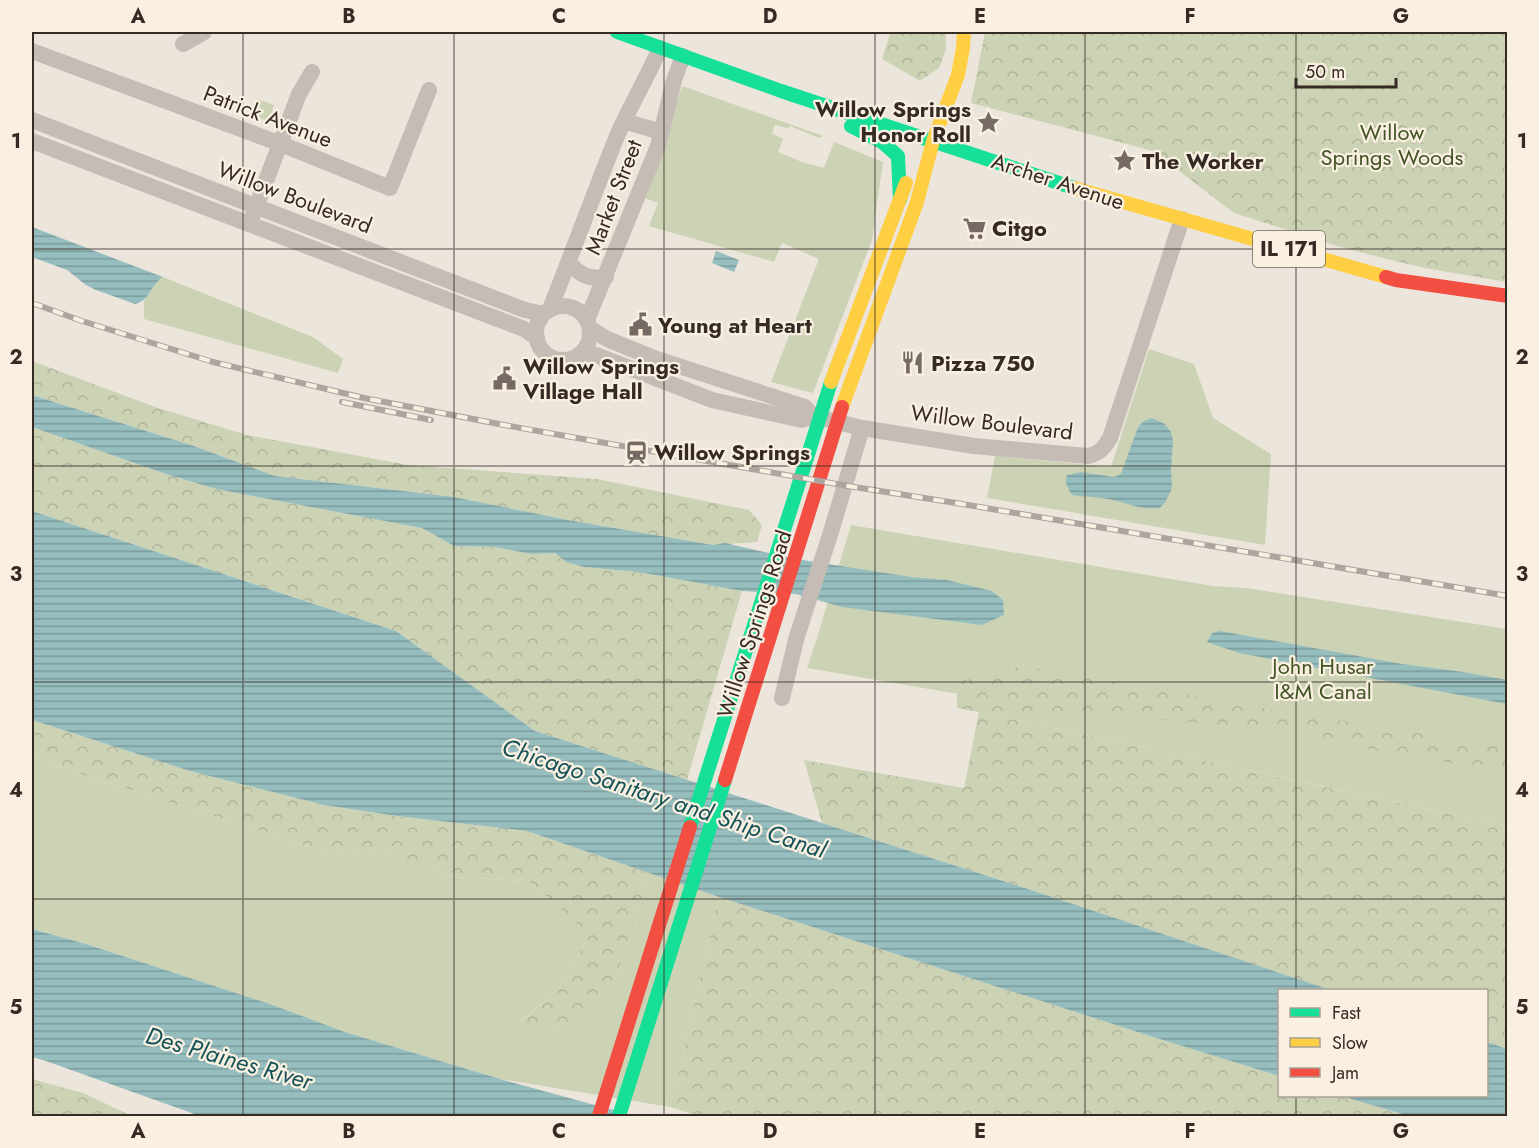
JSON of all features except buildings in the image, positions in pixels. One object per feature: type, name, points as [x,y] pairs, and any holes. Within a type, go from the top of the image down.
[{"type":"main road","name":"Archer Avenue","points":[[617,32],[819,103],[1081,190],[1396,280],[1508,296]]},
{"type":"main road","name":"Willow Springs Road","points":[[618,1116],[852,376],[918,200],[933,140],[961,68],[964,32]]},
{"type":"main road","points":[[819,103],[856,130],[882,142],[898,156],[900,200]]},
{"type":"main road","name":"Willow Springs Road","points":[[599,1116],[835,370],[910,174],[933,140]]},
{"type":"street","points":[[183,44],[204,32]]},
{"type":"street","name":"Market Street","points":[[547,311],[624,121],[660,48]]},
{"type":"street","name":"Patrick Avenue","points":[[32,51],[281,144],[390,188],[429,90]]},
{"type":"street","name":"Market Street","points":[[589,324],[658,146],[674,80],[683,56]]},
{"type":"street","points":[[249,225],[299,94],[312,72]]},
{"type":"street","name":"Willow Boulevard","points":[[32,120],[525,310],[547,311]]},
{"type":"street","name":"Market Street","points":[[624,121],[661,132]]},
{"type":"street","name":"Willow Boulevard","points":[[32,141],[524,329],[537,338]]},
{"type":"street","name":"Willow Boulevard","points":[[581,354],[596,355],[712,400],[802,420],[813,416],[862,428],[1006,450],[1088,456],[1103,449],[1110,438],[1182,219]]},
{"type":"street","name":"Market Street","points":[[569,261],[574,269],[585,276],[596,279],[606,277]]},
{"type":"street","points":[[558,306],[575,308],[582,313],[589,324],[590,338],[587,347],[581,354],[572,358],[563,360],[546,354],[537,338],[536,329],[539,321],[547,311],[558,306]]},
{"type":"street","name":"Willow Boulevard","points":[[589,324],[607,339],[654,358],[805,407],[813,416]]},
{"type":"street","points":[[782,698],[792,655],[862,428]]},
{"type":"green space","points":[[889,32],[946,32],[946,49],[939,68],[920,81],[882,59]]},
{"type":"green space","name":"Willow Springs Woods","points":[[985,32],[1507,32],[1507,282],[1399,262],[1340,247],[1234,213],[1153,151],[971,103]]},
{"type":"green space","points":[[682,86],[823,136],[819,138],[790,126],[788,128],[775,125],[772,133],[783,139],[778,152],[802,162],[824,168],[834,142],[883,162],[872,240],[813,393],[771,382],[819,259],[782,243],[774,262],[649,226],[658,203],[645,198]]},
{"type":"green space","points":[[257,99],[274,105],[268,121],[252,115]]},
{"type":"green space","points":[[163,277],[313,337],[343,359],[338,373],[144,319],[144,301],[157,281]]},
{"type":"green space","points":[[1149,349],[1194,364],[1213,418],[1271,454],[1265,545],[987,498],[995,456],[1111,467]]},
{"type":"green space","points":[[32,361],[155,407],[247,435],[408,465],[597,479],[749,510],[762,525],[757,542],[713,545],[568,520],[454,497],[275,476],[194,446],[32,395]]},
{"type":"green space","points":[[32,427],[216,489],[423,528],[454,546],[495,547],[531,554],[555,553],[566,562],[584,567],[639,572],[742,591],[687,780],[535,731],[396,631],[32,511]]},
{"type":"green space","name":"John Husar I&M Canal","points":[[851,525],[1213,586],[1246,588],[1507,629],[1507,826],[979,712],[1081,715],[807,668]]},
{"type":"green space","points":[[1023,666],[1507,748],[1507,772],[1362,748],[1309,733],[1130,717],[983,713],[1507,826],[1507,1049],[1488,1042],[1488,989],[1328,989],[822,823],[804,760],[964,788],[979,712],[957,708],[957,682]]},
{"type":"green space","points":[[32,720],[190,771],[324,805],[527,831],[650,873],[617,976],[565,1033],[519,1023],[558,990],[590,934],[528,881],[453,877],[382,851],[332,854],[71,771],[32,758]]},
{"type":"green space","points":[[32,758],[332,854],[382,851],[453,877],[528,881],[590,934],[558,990],[519,1022],[564,1033],[617,976],[650,873],[719,897],[670,1107],[500,1079],[345,1032],[270,1004],[86,944],[32,929]]},
{"type":"green space","points":[[719,897],[1278,1076],[1278,1097],[1344,1097],[1409,1116],[699,1116],[670,1107]]},
{"type":"green space","points":[[32,1079],[83,1093],[132,1116],[32,1116]]},
{"type":"water","points":[[32,227],[163,277],[144,300],[135,304],[96,290],[67,270],[32,257]]},
{"type":"water","points":[[716,251],[739,260],[734,272],[712,263]]},
{"type":"water","points":[[32,395],[194,446],[275,476],[454,497],[568,520],[713,545],[725,543],[790,558],[911,577],[947,580],[992,591],[1003,600],[1004,615],[982,625],[842,607],[796,594],[742,591],[639,572],[584,567],[566,562],[555,553],[531,554],[495,547],[454,546],[422,528],[216,489],[32,427]]},
{"type":"water","points":[[1152,418],[1165,424],[1173,440],[1172,488],[1160,508],[1143,508],[1106,499],[1072,495],[1066,483],[1067,475],[1081,472],[1113,477],[1121,474],[1138,427],[1144,421]]},
{"type":"water","name":"Chicago Sanitary and Ship Canal","points":[[32,511],[396,631],[535,731],[1034,891],[1328,989],[1278,989],[1278,1076],[719,897],[527,831],[324,805],[190,771],[32,720]]},
{"type":"water","points":[[1220,631],[1402,664],[1507,680],[1507,704],[1239,653],[1207,642],[1212,633]]},
{"type":"water","name":"Des Plaines River","points":[[32,929],[86,944],[270,1004],[345,1032],[500,1079],[635,1116],[200,1116],[32,1057]]},
{"type":"water","points":[[1488,1042],[1507,1049],[1507,1116],[1409,1116],[1344,1097],[1488,1097]]},
{"type":"railway","points":[[32,303],[213,362],[364,398],[848,486],[1508,596]]},
{"type":"railway","points":[[342,402],[431,420]]},
{"type":"traffic: fast","points":[[617,32],[781,91],[1074,188]]},
{"type":"traffic: fast","points":[[851,126],[882,142],[898,156],[900,200]]},
{"type":"traffic: fast","points":[[690,827],[831,382]]},
{"type":"traffic: fast","points":[[619,1116],[725,780]]},
{"type":"traffic: slow","points":[[842,407],[917,202],[933,141],[958,75],[964,32]]},
{"type":"traffic: slow","points":[[831,382],[906,183]]},
{"type":"traffic: slow","points":[[1074,188],[1386,277]]},
{"type":"traffic: jam","points":[[1386,277],[1508,296]]},
{"type":"traffic: jam","points":[[725,780],[842,407]]},
{"type":"traffic: jam","points":[[599,1116],[690,827]]},
{"type":"place","name":"Willow Springs Honor Roll","points":[[989,122]]},
{"type":"place","name":"The Worker","points":[[1124,161]]},
{"type":"place","name":"Citgo","points":[[974,228]]},
{"type":"place","name":"Young at Heart","points":[[640,325]]},
{"type":"place","name":"Pizza 750","points":[[913,363]]},
{"type":"place","name":"Willow Springs Village Hall","points":[[505,379]]},
{"type":"place","name":"Willow Springs","points":[[636,452]]}]
